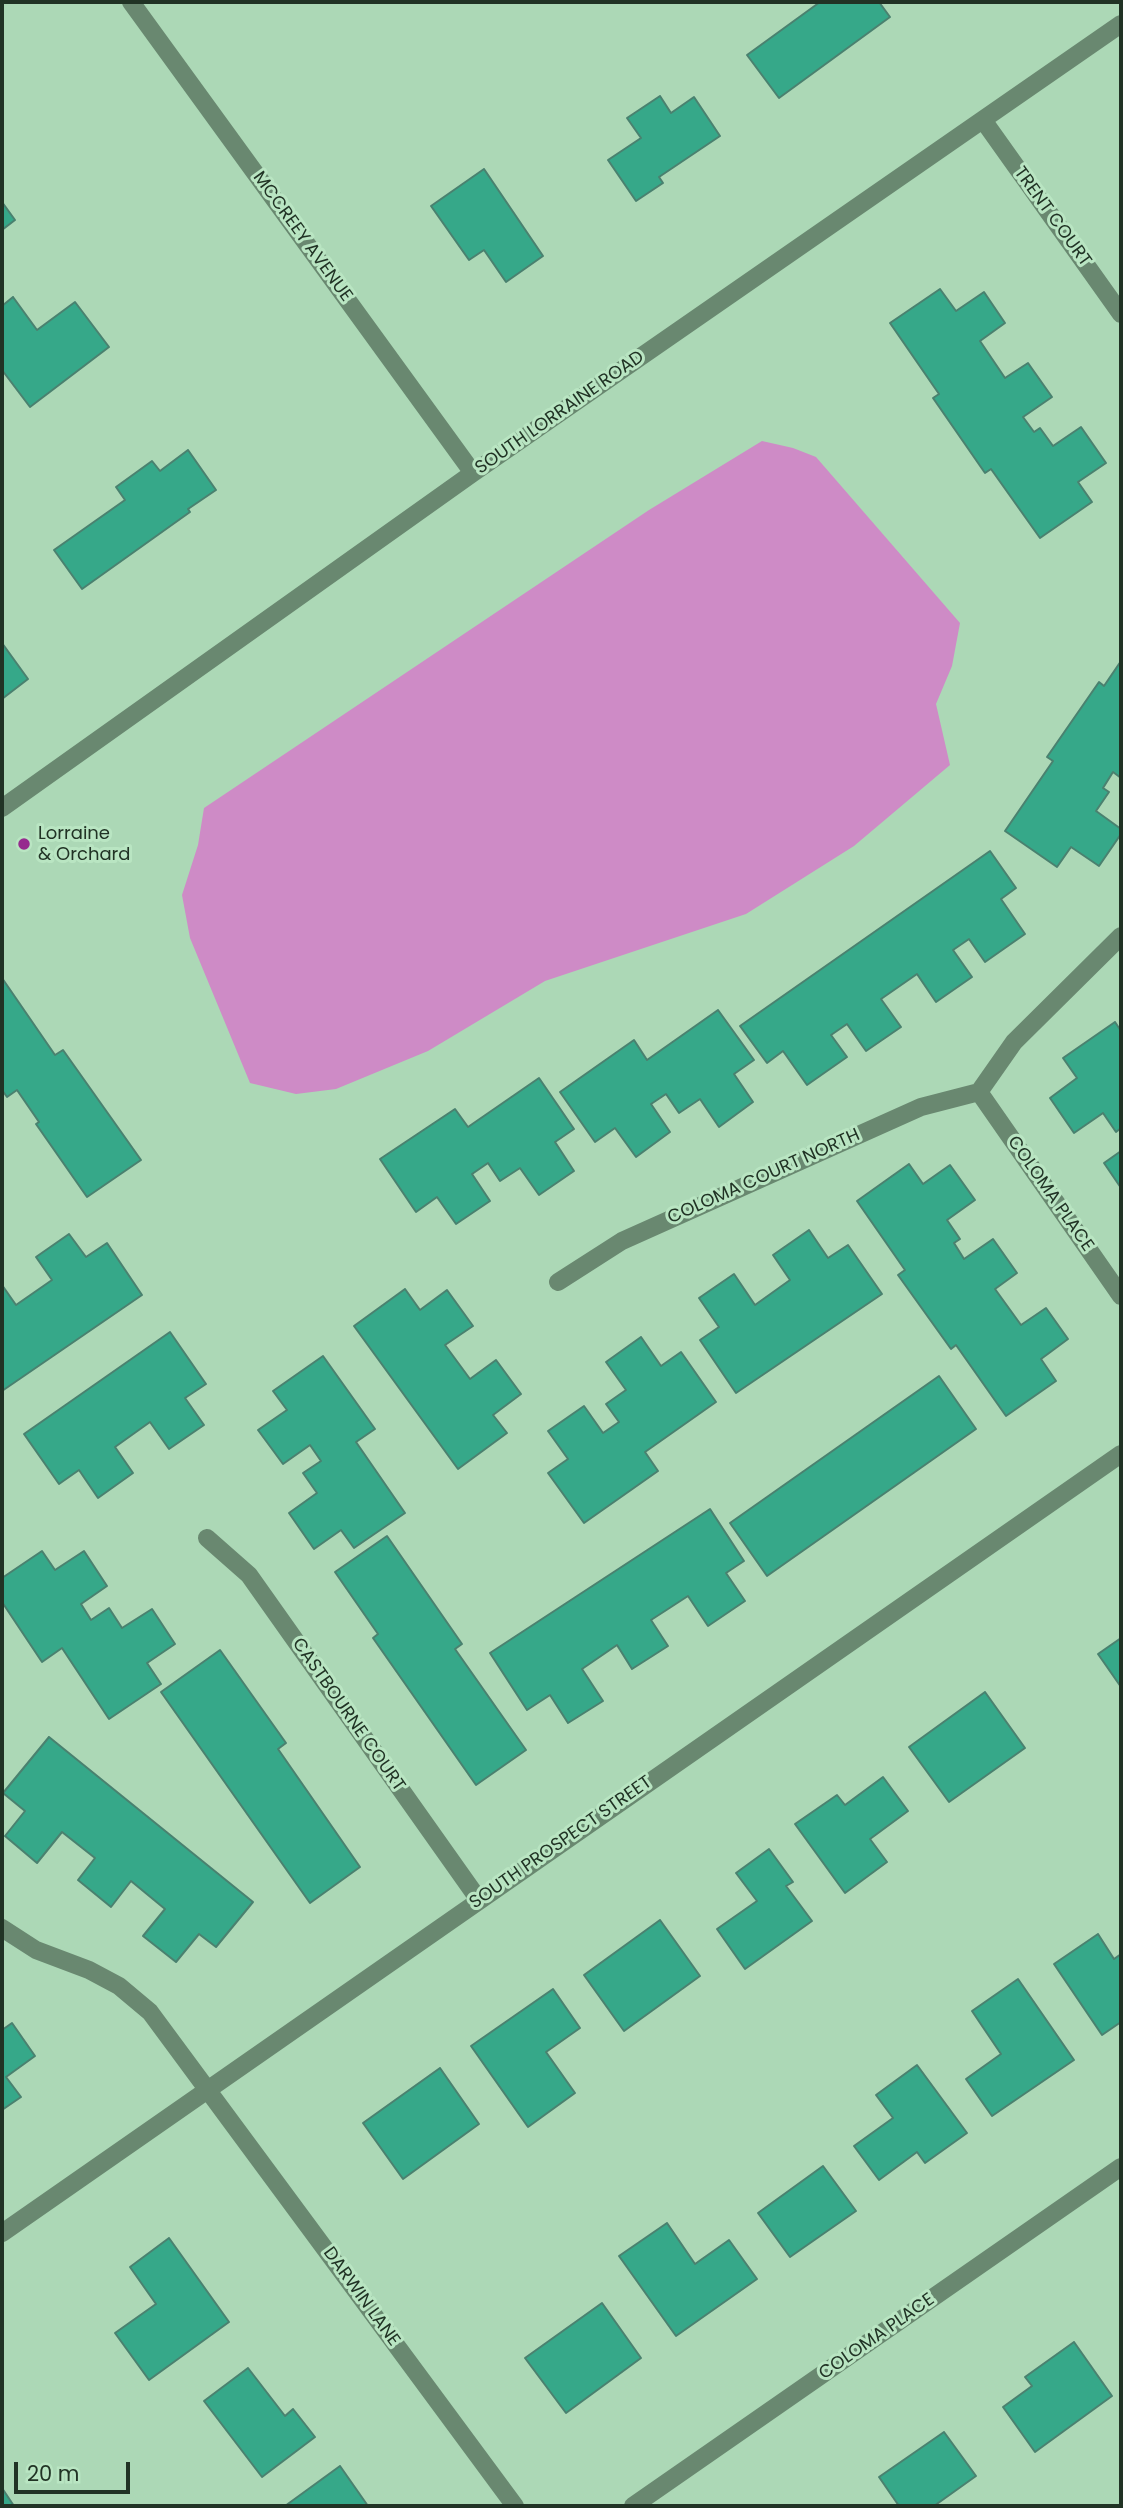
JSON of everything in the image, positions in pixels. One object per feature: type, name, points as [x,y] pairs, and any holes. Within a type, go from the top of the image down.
[{"type":"street","name":"MCCREEY AVENUE","points":[[131,2],[473,473]]},
{"type":"street","name":"SOUTH LORRAINE ROAD","points":[[2,808],[473,473],[1121,24]]},
{"type":"street","name":"TRENT COURT","points":[[982,120],[1121,314]]},
{"type":"street","points":[[979,1092],[1014,1042],[1121,936]]},
{"type":"street","name":"COLOMA COURT NORTH","points":[[558,1282],[622,1241],[921,1107],[979,1092]]},
{"type":"street","name":"COLOMA PLACE","points":[[979,1092],[1121,1296]]},
{"type":"street","name":"SOUTH PROSPECT STREET","points":[[2,2233],[1121,1454]]},
{"type":"street","name":"CASTBOURNE COURT","points":[[207,1538],[249,1575],[479,1900]]},
{"type":"street","name":"DARWIN LANE","points":[[2,1928],[36,1950],[89,1970],[119,1986],[150,2012],[515,2506]]},
{"type":"street","name":"COLOMA PLACE","points":[[633,2506],[1121,2167]]},
{"type":"shaded area","points":[[762,441],[816,457],[960,623],[952,666],[936,704],[950,765],[854,846],[746,914],[545,981],[428,1051],[336,1089],[296,1094],[250,1083],[190,938],[182,895],[198,845],[204,808],[649,510]]},
{"type":"building","points":[[820,2],[879,2],[890,17],[779,98],[747,55]]},
{"type":"building","points":[[660,96],[671,113],[694,97],[720,136],[659,177],[663,183],[636,201],[608,160],[641,138],[627,118]]},
{"type":"building","points":[[484,169],[543,256],[506,282],[484,250],[469,260],[431,206]]},
{"type":"building","points":[[2,202],[15,220],[2,230]]},
{"type":"building","points":[[940,289],[956,311],[984,292],[1005,323],[980,341],[1005,378],[1028,363],[1052,397],[1023,417],[1034,432],[1040,428],[1053,446],[1081,427],[1106,463],[1078,482],[1092,502],[1040,538],[991,469],[985,473],[933,398],[939,394],[890,323]]},
{"type":"building","points":[[13,297],[37,330],[75,302],[109,347],[30,407],[2,370],[2,306]]},
{"type":"building","points":[[188,450],[216,490],[188,509],[190,512],[82,589],[54,550],[125,500],[116,487],[152,461],[160,471]]},
{"type":"building","points":[[2,643],[28,679],[2,699]]},
{"type":"building","points":[[1121,661],[1121,778],[1113,772],[1103,788],[1109,792],[1096,811],[1121,829],[1121,834],[1099,866],[1071,847],[1057,867],[1005,831],[1053,761],[1047,757],[1099,682],[1104,686]]},
{"type":"building","points":[[990,851],[1016,888],[1001,899],[1025,934],[985,962],[969,939],[953,950],[972,977],[936,1002],[917,974],[881,999],[901,1027],[866,1051],[847,1024],[831,1035],[847,1057],[807,1085],[783,1051],[767,1063],[740,1026]]},
{"type":"building","points":[[2,978],[55,1055],[63,1050],[141,1160],[87,1197],[36,1124],[39,1122],[17,1090],[7,1097],[2,1090]]},
{"type":"building","points":[[718,1010],[754,1060],[734,1074],[753,1102],[719,1127],[700,1099],[679,1113],[666,1094],[651,1104],[670,1132],[636,1157],[615,1128],[595,1142],[560,1092],[634,1040],[647,1060]]},
{"type":"building","points":[[1115,1022],[1121,1031],[1121,1128],[1116,1132],[1103,1113],[1074,1133],[1050,1098],[1077,1078],[1063,1058]]},
{"type":"building","points":[[539,1078],[574,1129],[555,1142],[574,1171],[539,1195],[520,1168],[500,1181],[488,1163],[472,1174],[490,1201],[456,1224],[437,1197],[416,1212],[380,1159],[455,1109],[468,1127]]},
{"type":"building","points":[[1121,1151],[1121,1188],[1104,1163]]},
{"type":"building","points":[[909,1164],[923,1184],[950,1165],[975,1200],[947,1220],[960,1239],[954,1243],[964,1259],[993,1239],[1017,1273],[995,1289],[1021,1325],[1046,1308],[1068,1339],[1041,1359],[1056,1381],[1006,1416],[956,1345],[951,1349],[898,1275],[905,1270],[857,1201]]},
{"type":"building","points":[[809,1230],[828,1258],[848,1245],[882,1294],[736,1393],[700,1340],[719,1327],[699,1298],[734,1274],[755,1305],[790,1280],[773,1255]]},
{"type":"building","points":[[69,1234],[86,1257],[107,1243],[142,1295],[2,1391],[2,1285],[16,1305],[52,1280],[36,1257]]},
{"type":"building","points":[[405,1289],[420,1310],[447,1290],[473,1326],[445,1345],[470,1379],[496,1360],[521,1394],[493,1415],[507,1433],[458,1469],[354,1326]]},
{"type":"building","points":[[170,1332],[206,1384],[185,1398],[204,1425],[169,1449],[150,1422],[115,1447],[133,1473],[98,1498],[79,1470],[59,1484],[24,1434]]},
{"type":"building","points":[[641,1337],[661,1366],[681,1352],[716,1402],[645,1452],[658,1471],[584,1523],[548,1473],[568,1459],[548,1431],[584,1406],[603,1433],[619,1422],[606,1404],[626,1390],[606,1362]]},
{"type":"building","points":[[323,1356],[375,1429],[356,1442],[405,1513],[354,1548],[341,1530],[314,1549],[289,1513],[317,1493],[303,1473],[321,1461],[310,1445],[283,1464],[258,1430],[287,1410],[273,1391]]},
{"type":"building","points":[[939,1376],[976,1429],[767,1576],[730,1523]]},
{"type":"building","points":[[710,1509],[744,1561],[726,1573],[745,1601],[708,1626],[688,1596],[651,1620],[668,1646],[632,1669],[617,1645],[582,1669],[603,1701],[568,1723],[550,1695],[527,1710],[490,1653]]},
{"type":"building","points":[[387,1536],[462,1644],[455,1649],[526,1750],[476,1785],[373,1638],[378,1634],[335,1572]]},
{"type":"building","points":[[42,1551],[55,1570],[84,1551],[107,1586],[81,1604],[91,1620],[109,1608],[122,1628],[152,1609],[175,1644],[147,1663],[161,1684],[109,1719],[62,1648],[42,1662],[2,1602],[2,1578]]},
{"type":"building","points":[[1121,1638],[1121,1687],[1098,1654]]},
{"type":"building","points":[[220,1650],[286,1743],[278,1749],[360,1867],[310,1903],[161,1692]]},
{"type":"building","points":[[985,1692],[1025,1748],[949,1802],[909,1747]]},
{"type":"building","points":[[49,1737],[253,1902],[216,1947],[199,1934],[176,1962],[143,1936],[165,1909],[131,1881],[111,1907],[78,1880],[95,1858],[62,1832],[37,1863],[5,1836],[25,1811],[3,1793]]},
{"type":"building","points":[[883,1777],[908,1811],[870,1839],[887,1862],[845,1893],[795,1824],[837,1795],[845,1805]]},
{"type":"building","points":[[769,1849],[793,1882],[786,1886],[812,1921],[745,1969],[717,1929],[757,1901],[736,1873]]},
{"type":"building","points":[[660,1920],[700,1976],[624,2031],[584,1975]]},
{"type":"building","points":[[1098,1934],[1114,1959],[1121,1954],[1121,2022],[1102,2035],[1054,1964]]},
{"type":"building","points":[[1018,1979],[1074,2060],[992,2116],[966,2079],[1001,2054],[972,2011]]},
{"type":"building","points":[[553,1989],[580,2028],[546,2052],[575,2093],[528,2127],[471,2046]]},
{"type":"building","points":[[12,2023],[35,2056],[6,2077],[21,2097],[2,2110],[2,2030]]},
{"type":"building","points":[[917,2065],[967,2133],[925,2163],[917,2152],[879,2180],[854,2146],[893,2118],[876,2095]]},
{"type":"building","points":[[440,2068],[479,2124],[403,2179],[363,2123]]},
{"type":"building","points":[[823,2166],[856,2211],[790,2257],[758,2213]]},
{"type":"building","points":[[667,2223],[695,2264],[729,2240],[757,2279],[676,2336],[619,2256]]},
{"type":"building","points":[[169,2238],[229,2322],[149,2380],[115,2333],[156,2304],[130,2267]]},
{"type":"building","points":[[602,2303],[641,2358],[566,2413],[525,2358]]},
{"type":"building","points":[[1074,2342],[1112,2396],[1035,2452],[1003,2407],[1032,2386],[1025,2377]]},
{"type":"building","points":[[248,2368],[285,2416],[293,2409],[315,2437],[262,2477],[204,2401]]},
{"type":"building","points":[[944,2432],[976,2476],[934,2506],[899,2506],[879,2477]]},
{"type":"building","points":[[340,2466],[368,2506],[285,2506]]},
{"type":"building","points":[[2,2488],[14,2506],[2,2506]]},
{"type":"place","name":"Lorraine & Orchard","points":[[24,844]]}]
